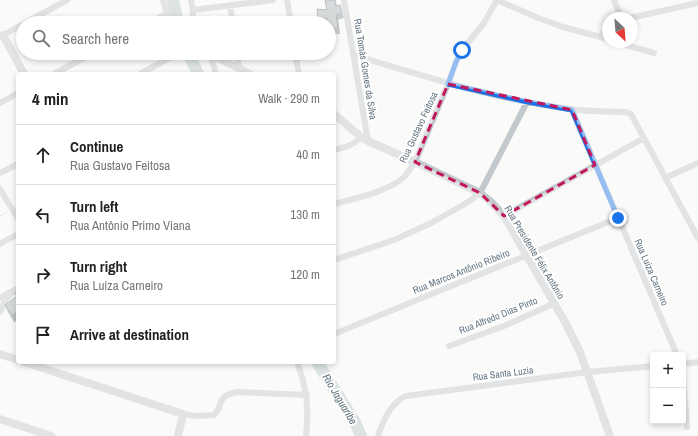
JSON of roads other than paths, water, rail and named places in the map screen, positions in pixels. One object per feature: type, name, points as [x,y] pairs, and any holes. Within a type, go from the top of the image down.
[{"type":"street","points":[[38,16],[67,0]]},
{"type":"street","points":[[164,0],[168,16]]},
{"type":"street","points":[[191,0],[193,16]]},
{"type":"street","points":[[193,10],[273,0]]},
{"type":"street","points":[[287,0],[290,16]]},
{"type":"street","name":"Rua Tomás Gomes da Silva","points":[[344,0],[364,139]]},
{"type":"street","points":[[497,0],[563,28],[600,36]]},
{"type":"street","name":"Rua Gustavo Feitosa","points":[[336,203],[380,190],[403,178],[414,162],[462,50],[484,23],[497,0]]},
{"type":"street","points":[[614,0],[619,12]]},
{"type":"street","points":[[638,16],[690,2],[698,3]]},
{"type":"street","points":[[230,5],[231,16]]},
{"type":"street","points":[[162,16],[167,13]]},
{"type":"street","points":[[16,28],[1,36],[23,72]]},
{"type":"street","points":[[636,48],[654,53]]},
{"type":"street","points":[[353,55],[448,84],[528,102],[572,110],[626,112],[631,114],[634,117],[698,238]]},
{"type":"street","points":[[58,72],[80,60]]},
{"type":"street","points":[[144,72],[165,60]]},
{"type":"street","points":[[211,60],[215,72]]},
{"type":"street","points":[[222,60],[246,72]]},
{"type":"street","points":[[238,60],[239,68]]},
{"type":"street","points":[[296,60],[299,72]]},
{"type":"street","points":[[0,103],[16,94]]},
{"type":"street","points":[[336,259],[394,240],[431,223],[465,204],[480,193],[528,102]]},
{"type":"street","name":"Rua Luiza Carneiro","points":[[572,110],[675,352]]},
{"type":"street","name":"Rua Presidente Félix Antônio","points":[[336,116],[364,139],[480,193],[504,216],[555,302],[580,352],[610,436]]},
{"type":"street","points":[[504,216],[644,138]]},
{"type":"street","points":[[336,149],[352,145],[364,139]]},
{"type":"street","points":[[665,178],[698,163]]},
{"type":"street","points":[[0,173],[16,165]]},
{"type":"street","points":[[0,189],[16,216]]},
{"type":"street","name":"Rua Marcos Antônio Ribeiro","points":[[336,333],[618,218]]},
{"type":"street","points":[[0,244],[16,235]]},
{"type":"street","points":[[0,312],[6,299],[16,290]]},
{"type":"street","points":[[0,298],[12,293]]},
{"type":"street","name":"Rua Alfredo Dias Pinto","points":[[449,346],[504,326],[555,302]]},
{"type":"street","points":[[0,354],[16,359]]},
{"type":"street","points":[[686,364],[698,362]]},
{"type":"street","points":[[30,364],[183,414],[196,416],[214,416],[218,411],[220,401],[227,395],[237,392],[307,395]]},
{"type":"street","points":[[298,364],[304,380],[307,395],[308,412],[306,436]]},
{"type":"street","name":"Rua Santa Luzia","points":[[378,436],[388,412],[395,403],[406,396],[588,372],[650,366]]},
{"type":"street","points":[[684,388],[687,428]]},
{"type":"street","points":[[178,436],[183,414]]},
{"type":"street","points":[[0,419],[51,436]]},
{"type":"waterway","name":"Rio Jaguaribe","points":[[173,0],[176,16]]},
{"type":"waterway","name":"Rio Jaguaribe","points":[[191,60],[197,72]]},
{"type":"waterway","name":"Rio Jaguaribe","points":[[318,364],[355,422],[361,436]]}]
